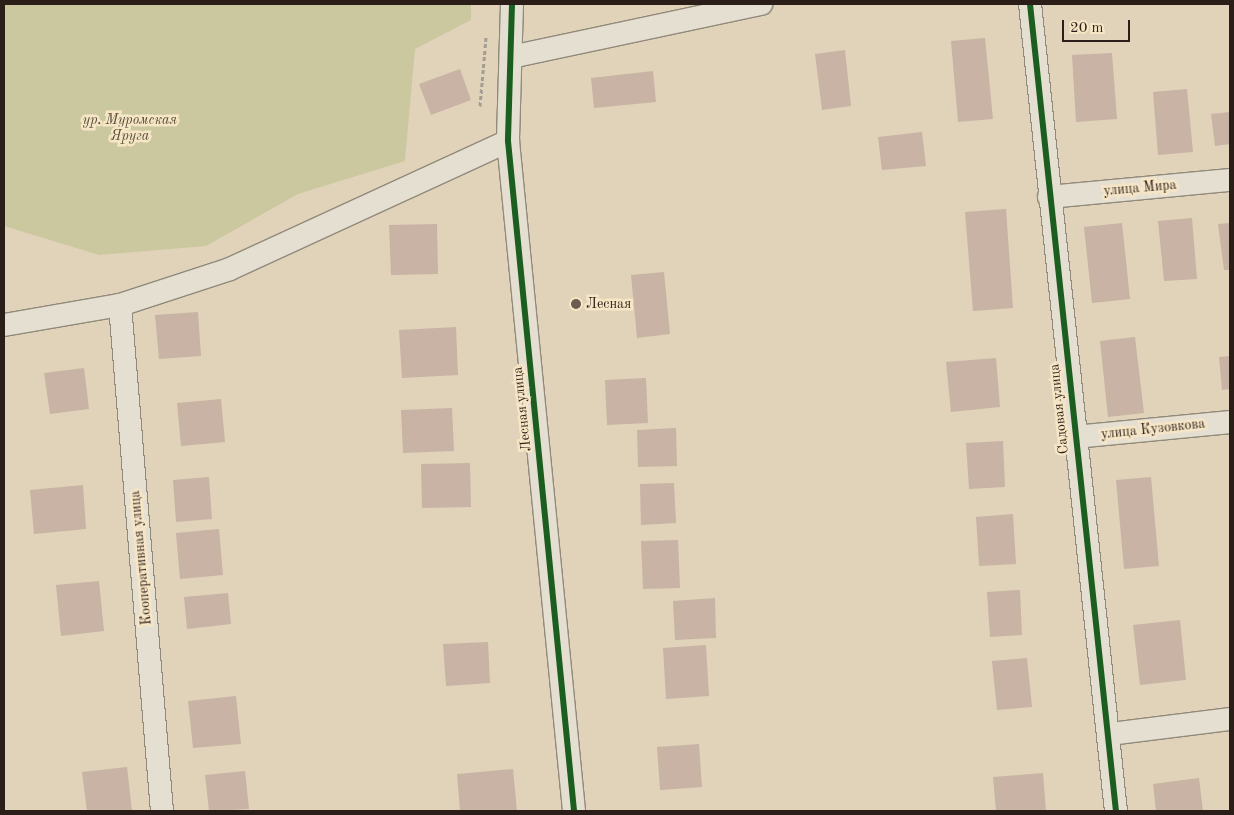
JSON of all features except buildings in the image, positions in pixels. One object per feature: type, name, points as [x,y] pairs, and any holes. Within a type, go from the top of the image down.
[{"type":"street","name":"Лесная улица","points":[[512,4],[508,141],[574,811]]},
{"type":"street","points":[[511,57],[761,4]]},
{"type":"street","name":"Садовая улица","points":[[1030,4],[1075,437],[1110,734],[1116,811]]},
{"type":"street","points":[[4,325],[120,305],[230,269],[508,141]]},
{"type":"street","name":"улица Мира","points":[[1049,196],[1230,180]]},
{"type":"street","name":"Кооперативная улица","points":[[120,305],[162,811]]},
{"type":"street","name":"улица Кузовкова","points":[[1075,437],[1230,422]]},
{"type":"street","points":[[1110,734],[1230,719]]},
{"type":"path","points":[[480,106],[487,32]]},
{"type":"green space","name":"ур. Муромская Яруга","points":[[4,4],[471,4],[471,20],[415,49],[405,161],[298,194],[206,246],[99,255],[4,226]]},
{"type":"cycle path","points":[[512,4],[508,141],[574,811]]},
{"type":"cycle path","points":[[1030,4],[1116,811]]},
{"type":"place","name":"Лесная","points":[[576,304]]}]
